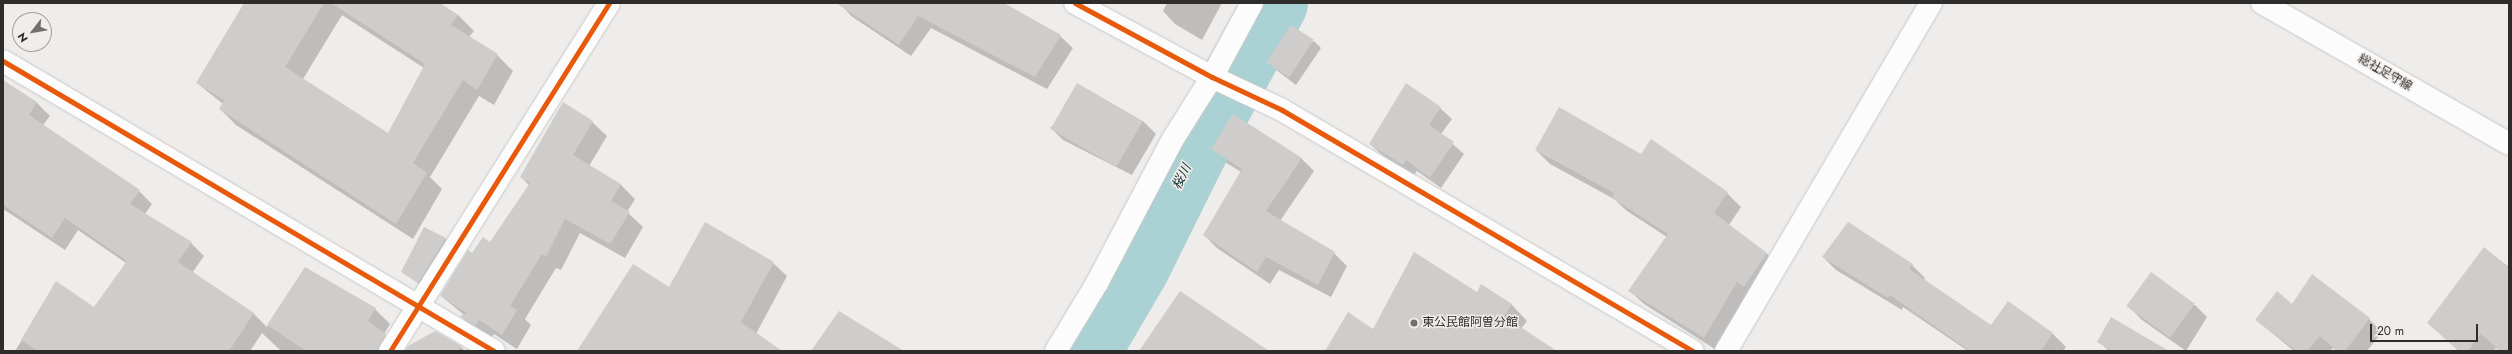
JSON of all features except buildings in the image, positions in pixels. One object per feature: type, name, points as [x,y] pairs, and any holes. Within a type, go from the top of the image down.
[{"type":"street","points":[[390,351],[421,306],[609,3]]},
{"type":"street","points":[[1075,3],[1224,83],[1282,110],[1693,351]]},
{"type":"street","points":[[1056,351],[1097,283],[1173,139],[1224,83],[1252,3]]},
{"type":"street","points":[[1726,351],[1931,3]]},
{"type":"street","name":"総社足守線","points":[[2262,3],[2509,144]]},
{"type":"street","points":[[3,61],[421,306],[494,351]]},
{"type":"waterway","name":"桜川","points":[[1088,351],[1136,269],[1195,150],[1275,3]]},
{"type":"cycle path","points":[[390,351],[609,3]]},
{"type":"cycle path","points":[[1075,3],[1212,77],[1282,110],[1693,351]]},
{"type":"cycle path","points":[[3,61],[494,351]]},
{"type":"place","name":"東公民館阿曽分館","points":[[1414,323]]}]
